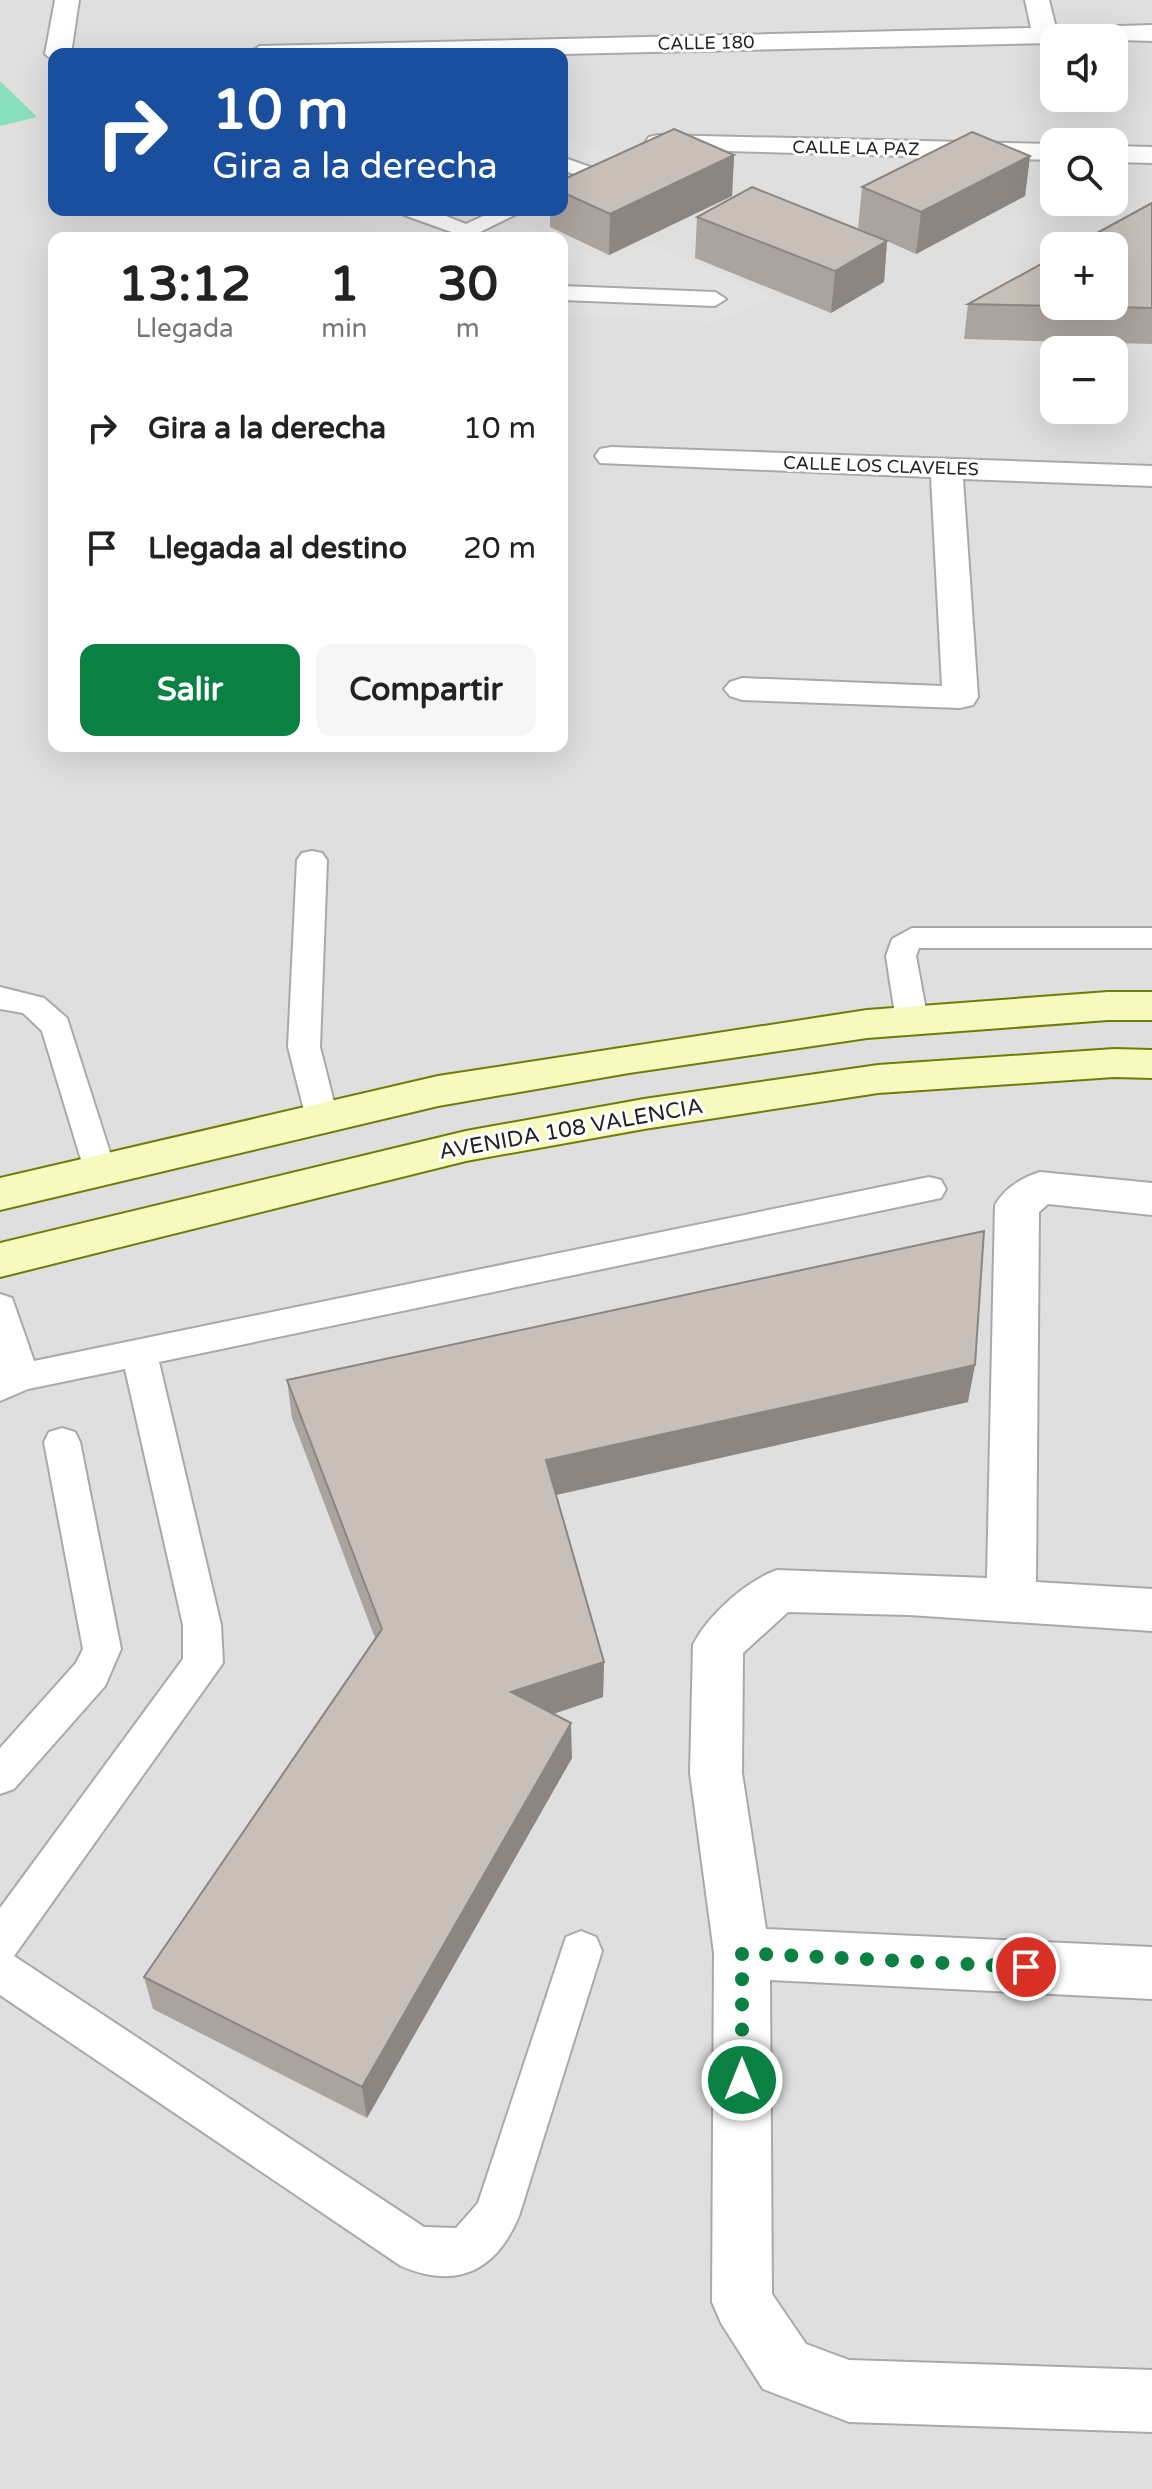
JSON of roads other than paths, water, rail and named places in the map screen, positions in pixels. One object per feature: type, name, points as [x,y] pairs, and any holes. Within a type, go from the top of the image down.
[{"type":"street","points":[[53,48],[67,0]]},
{"type":"street","points":[[1037,0],[1042,24]]},
{"type":"street","name":"CALLE 180","points":[[1128,33],[1152,33]]},
{"type":"street","name":"CALLE 180","points":[[508,48],[1040,35]]},
{"type":"street","name":"CALLE LA PAZ","points":[[651,144],[1040,152]]},
{"type":"street","points":[[1128,154],[1152,155]]},
{"type":"street","name":"CALLE LOS CLAVELES","points":[[611,456],[1152,476]]},
{"type":"street","points":[[742,689],[960,697],[946,469]]},
{"type":"street","points":[[0,1194],[98,1168],[438,1091],[644,1057],[912,1021],[1108,1006],[1152,1006]]},
{"type":"street","name":"AVENIDA 108 VALENCIA","points":[[0,1260],[466,1146],[644,1114],[878,1079],[1114,1063],[1152,1064]]},
{"type":"street","points":[[1011,1601],[1017,1205],[1040,1188],[1152,1199]]},
{"type":"street","points":[[1152,1610],[777,1591],[718,1645],[716,1773],[742,1953],[742,2302],[785,2367],[849,2391],[1152,2401]]},
{"type":"street","points":[[742,1953],[1152,1973]]},
{"type":"lane","points":[[568,164],[593,169],[568,182]]},
{"type":"lane","points":[[425,216],[460,232]]},
{"type":"lane","points":[[472,232],[502,216]]},
{"type":"lane","points":[[568,293],[715,299]]},
{"type":"lane","points":[[312,860],[304,1047],[322,1118]]},
{"type":"lane","points":[[912,1021],[901,956],[903,946],[912,938],[1152,938]]},
{"type":"lane","points":[[0,998],[33,1005],[56,1026],[98,1168]]},
{"type":"lane","points":[[0,1307],[11,1382],[929,1189]]},
{"type":"lane","points":[[0,1942],[203,1663],[202,1625],[139,1354]]},
{"type":"lane","points":[[0,1776],[91,1674],[102,1649],[62,1442]]},
{"type":"lane","points":[[0,1971],[417,2250],[466,2252],[496,2216],[581,1951]]}]
